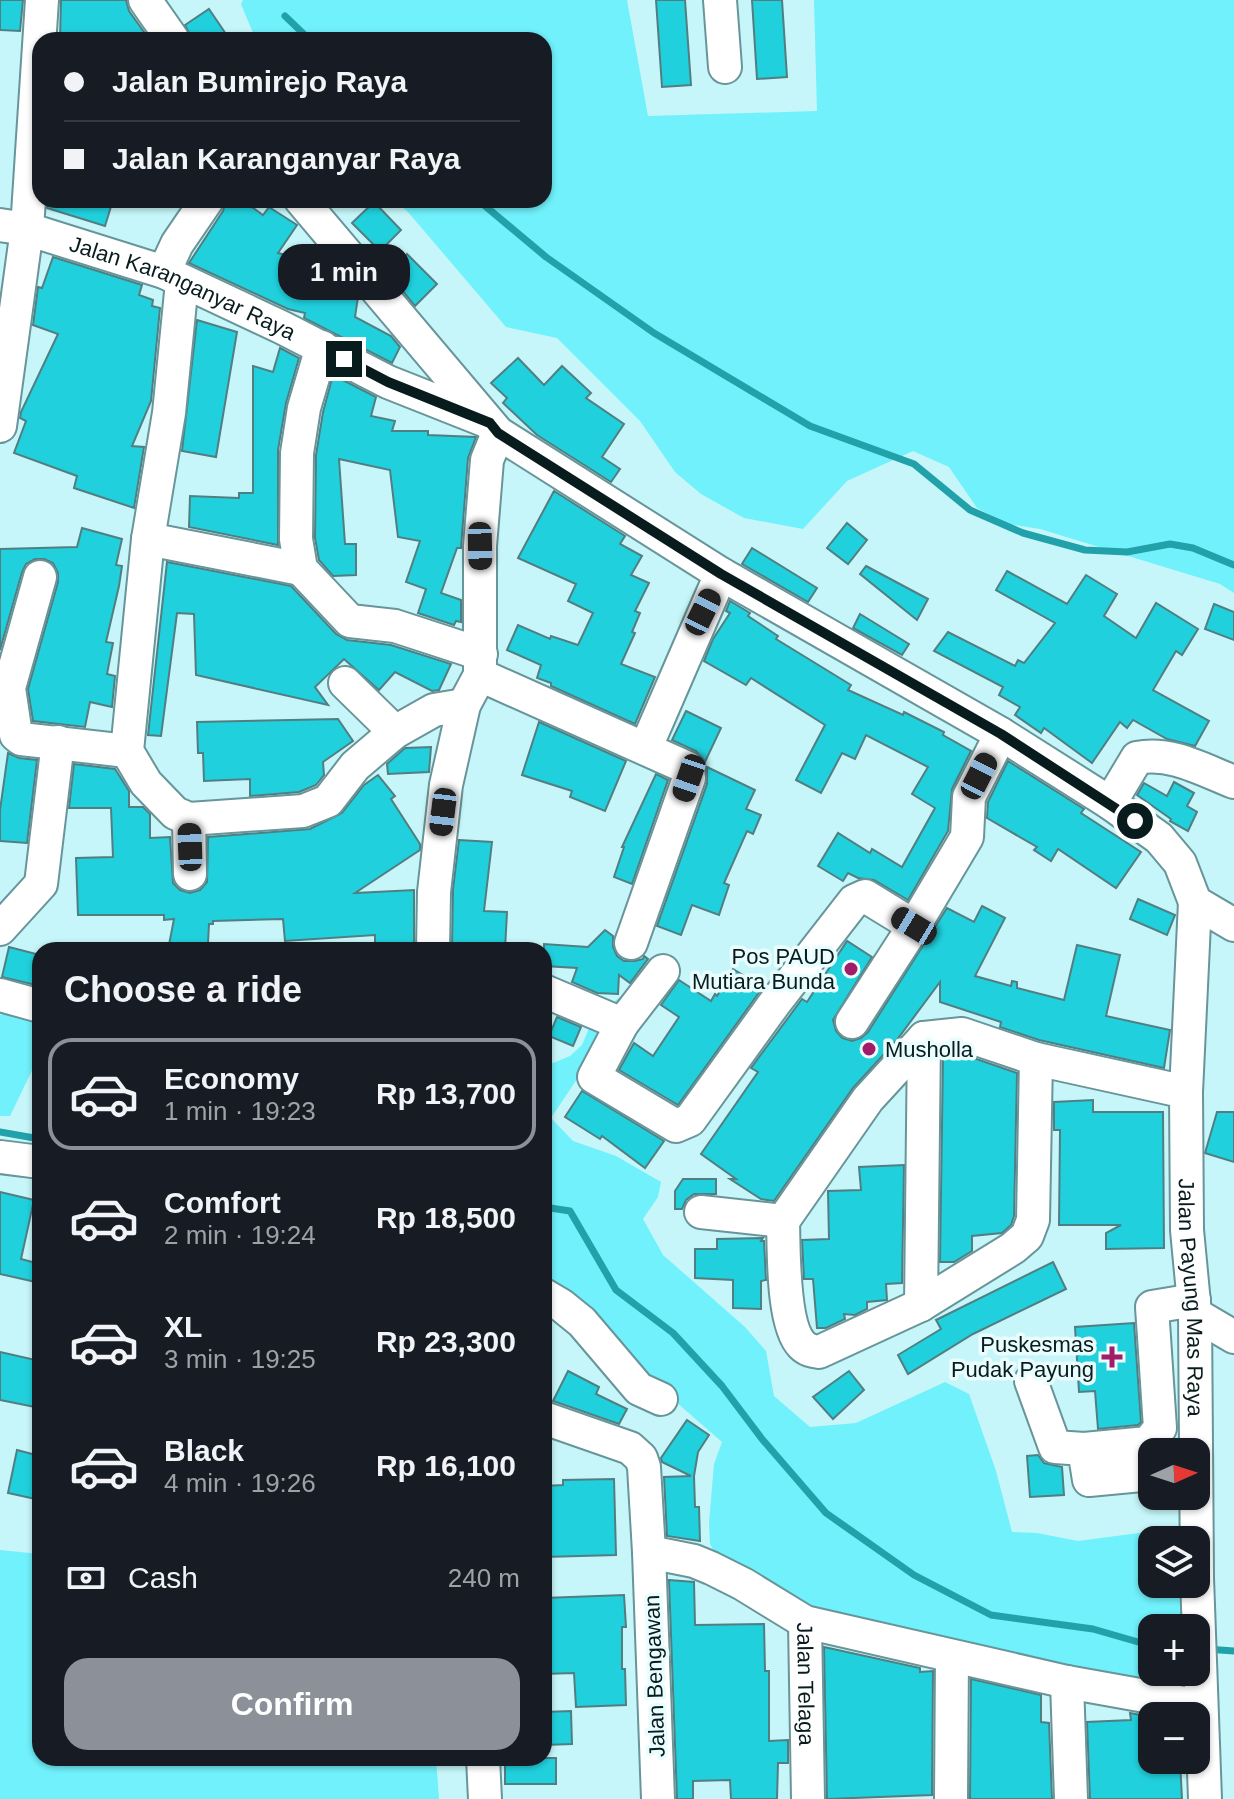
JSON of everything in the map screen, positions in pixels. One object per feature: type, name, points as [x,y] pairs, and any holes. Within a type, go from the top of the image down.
[{"type":"street","points":[[38,32],[42,0]]},
{"type":"street","points":[[145,0],[167,32]]},
{"type":"street","points":[[720,0],[725,67]]},
{"type":"street","points":[[0,426],[14,227],[32,81]]},
{"type":"street","points":[[202,208],[177,244],[173,277],[169,413],[148,539],[127,751],[146,783],[175,813],[189,819],[303,811],[328,801],[355,766],[395,732],[434,710],[464,705]]},
{"type":"street","points":[[308,208],[494,428],[721,574],[1001,734],[1110,803],[1159,838],[1180,863],[1195,902],[1234,925]]},
{"type":"street","name":"Jalan Karanganyar Raya","points":[[14,227],[173,277],[322,347],[388,382],[494,428]]},
{"type":"street","points":[[322,347],[304,408],[297,453],[296,539],[301,569],[350,621],[395,626],[481,665],[688,768],[689,778],[631,943]]},
{"type":"street","points":[[433,942],[434,892],[446,785],[464,705],[481,665],[480,546],[487,460],[494,428]]},
{"type":"street","points":[[148,539],[301,569]]},
{"type":"street","points":[[646,747],[721,574]]},
{"type":"street","points":[[40,577],[5,687],[16,735],[21,739],[127,751]]},
{"type":"street","points":[[345,683],[395,732]]},
{"type":"street","points":[[852,1022],[967,837],[969,797],[1001,734]]},
{"type":"street","points":[[0,929],[41,884],[58,742]]},
{"type":"street","points":[[1110,803],[1137,758],[1152,755],[1181,761],[1234,782]]},
{"type":"street","points":[[189,819],[190,874]]},
{"type":"street","points":[[663,971],[622,1024],[594,1077],[676,1126],[690,1120],[854,901],[865,896],[914,926]]},
{"type":"street","name":"Jalan Payung Mas Raya","points":[[1195,902],[1186,1092],[1187,1230],[1195,1307],[1196,1438]]},
{"type":"street","points":[[552,994],[622,1024]]},
{"type":"street","points":[[0,995],[32,1004]]},
{"type":"street","points":[[1036,1059],[1033,1220],[1027,1236],[1013,1248],[921,1305],[819,1352],[806,1349],[798,1342],[789,1314],[783,1221],[868,1099],[924,1038],[962,1034],[1036,1059],[1186,1092]]},
{"type":"street","points":[[921,1305],[924,1038]]},
{"type":"street","points":[[0,1157],[32,1161]]},
{"type":"street","points":[[701,1212],[783,1221]]},
{"type":"street","points":[[552,1300],[582,1322],[639,1389],[661,1399]]},
{"type":"street","points":[[1031,1381],[1055,1447],[1084,1449],[1148,1443],[1160,1428],[1152,1307],[1195,1307],[1234,1337]]},
{"type":"street","name":"Jalan Bengawan","points":[[552,1421],[630,1448],[641,1458],[644,1467],[658,1799]]},
{"type":"street","points":[[1084,1449],[1089,1480],[1138,1475]]},
{"type":"street","points":[[649,1552],[694,1561],[711,1568],[805,1622]]},
{"type":"street","name":"Jalan Payung Mas Raya","points":[[1197,1598],[1205,1799]]},
{"type":"street","name":"Jalan Telaga","points":[[808,1799],[805,1622],[1067,1682],[1200,1700]]},
{"type":"street","points":[[951,1799],[952,1656]]},
{"type":"street","points":[[1067,1682],[1071,1799]]},
{"type":"street","points":[[483,1766],[485,1799]]},
{"type":"shaded area","points":[[243,0],[627,0],[648,116],[817,111],[814,0],[1234,0],[1234,593],[1220,584],[1040,529],[1008,524],[977,508],[949,467],[913,451],[847,481],[803,529],[744,518],[701,494],[675,472],[640,421],[557,338],[506,327],[403,208],[552,208],[552,32],[253,32],[241,4]]},
{"type":"shaded area","points":[[631,988],[611,1052],[577,1079],[552,1116],[552,1063],[570,1056],[582,1045],[593,1019]]},
{"type":"shaded area","points":[[13,1012],[32,1018],[32,1070],[10,1116],[0,1116],[0,1015]]},
{"type":"shaded area","points":[[552,1119],[573,1141],[616,1156],[661,1182],[658,1197],[643,1219],[663,1255],[745,1327],[766,1351],[774,1396],[810,1427],[856,1423],[945,1382],[969,1394],[996,1471],[1012,1532],[1078,1541],[1138,1533],[1138,1598],[1181,1598],[1181,1614],[1138,1614],[1138,1686],[801,1612],[720,1561],[710,1544],[714,1464],[722,1442],[552,1294]]},
{"type":"shaded area","points":[[0,1550],[32,1553],[32,1766],[437,1766],[439,1799],[0,1799]]},
{"type":"shaded area","points":[[1140,1686],[1185,1686],[1186,1696]]},
{"type":"building","points":[[0,0],[23,0],[20,31],[0,30]]},
{"type":"building","points":[[61,0],[126,0],[129,11],[144,32],[60,32]]},
{"type":"building","points":[[656,0],[685,0],[691,85],[662,87]]},
{"type":"building","points":[[752,0],[782,0],[787,77],[757,79]]},
{"type":"building","points":[[209,9],[225,32],[188,32],[185,25]]},
{"type":"building","points":[[47,208],[111,208],[105,226]]},
{"type":"building","points":[[224,208],[253,208],[263,215],[271,208],[297,225],[278,253],[312,261],[307,282],[352,290],[358,297],[355,317],[391,336],[400,347],[392,363],[304,318],[305,313],[288,309],[189,263]]},
{"type":"building","points":[[368,208],[380,208],[401,230],[380,251],[352,223]]},
{"type":"building","points":[[407,254],[437,284],[415,306],[388,273]]},
{"type":"building","points":[[53,257],[142,285],[139,295],[153,300],[152,306],[160,308],[151,401],[132,446],[144,447],[134,508],[74,488],[77,476],[14,453],[26,421],[20,418],[21,412],[58,334],[33,325],[38,287],[42,288]]},
{"type":"building","points":[[197,320],[237,332],[216,457],[182,451]]},
{"type":"building","points":[[280,348],[299,358],[286,403],[278,450],[278,545],[189,527],[190,496],[239,498],[239,493],[253,493],[253,366],[273,372]]},
{"type":"building","points":[[518,358],[544,385],[562,366],[591,393],[586,398],[624,424],[602,457],[620,469],[611,482],[537,435],[503,403],[507,398],[491,383]]},
{"type":"building","points":[[333,375],[376,397],[371,416],[395,421],[392,431],[428,431],[428,435],[476,437],[468,458],[461,548],[457,548],[441,593],[461,600],[461,622],[456,621],[454,625],[418,613],[426,589],[406,582],[420,541],[398,537],[390,470],[339,459],[345,544],[356,544],[356,575],[333,576],[319,560],[315,538],[316,455]]},
{"type":"building","points":[[554,491],[625,536],[620,544],[642,556],[631,575],[649,583],[635,611],[640,613],[632,632],[635,633],[621,664],[655,677],[635,724],[537,678],[541,665],[507,650],[518,625],[550,639],[551,636],[578,645],[593,613],[568,601],[576,584],[518,558]]},
{"type":"building","points":[[847,523],[867,540],[848,564],[827,548]]},
{"type":"building","points":[[82,528],[122,539],[116,565],[122,566],[119,586],[106,642],[113,643],[107,674],[115,676],[112,707],[90,702],[85,727],[33,721],[28,689],[58,573],[53,563],[44,559],[35,559],[26,564],[0,650],[0,549],[77,547]]},
{"type":"building","points":[[752,548],[817,588],[808,602],[742,564]]},
{"type":"building","points":[[167,562],[291,586],[336,634],[347,640],[391,645],[451,664],[439,690],[432,691],[395,672],[379,690],[344,659],[315,687],[328,705],[196,675],[194,614],[177,613],[161,736],[148,735]]},
{"type":"building","points":[[866,566],[928,599],[917,620],[860,574]]},
{"type":"building","points":[[1007,571],[1067,604],[1086,575],[1117,594],[1104,616],[1136,638],[1156,603],[1198,629],[1182,655],[1176,651],[1153,690],[1209,721],[1195,746],[1167,739],[1133,720],[1127,728],[1120,722],[1092,763],[1044,728],[1041,733],[1015,715],[1020,707],[999,695],[1003,687],[934,651],[948,632],[1015,666],[1018,660],[1024,663],[1055,623],[996,590]]},
{"type":"building","points":[[730,601],[778,636],[776,639],[851,685],[848,690],[903,715],[904,712],[944,732],[943,735],[971,751],[952,789],[948,831],[908,900],[874,880],[848,873],[843,881],[818,866],[838,833],[870,853],[872,849],[902,867],[935,808],[912,794],[928,767],[866,735],[855,759],[842,753],[821,793],[796,780],[825,725],[751,678],[746,685],[704,661],[713,639],[730,613],[726,611]]},
{"type":"building","points":[[1214,604],[1234,612],[1234,640],[1205,629]]},
{"type":"building","points":[[860,614],[909,644],[902,655],[853,628]]},
{"type":"building","points":[[686,711],[721,728],[705,762],[696,751],[672,740]]},
{"type":"building","points":[[338,719],[353,741],[323,762],[324,775],[316,785],[299,792],[250,796],[250,779],[204,781],[203,753],[198,753],[197,722]]},
{"type":"building","points":[[539,722],[626,761],[605,811],[570,797],[572,791],[522,775]]},
{"type":"building","points":[[431,747],[429,772],[388,774],[387,764],[405,748]]},
{"type":"building","points":[[8,753],[37,760],[27,843],[0,841],[0,810]]},
{"type":"building","points":[[1008,761],[1084,809],[1081,813],[1141,852],[1116,888],[1058,849],[1051,861],[1034,850],[1037,847],[987,818],[988,802]]},
{"type":"building","points":[[74,764],[115,769],[129,791],[129,807],[143,807],[150,814],[150,838],[170,837],[173,883],[180,890],[190,893],[200,890],[207,882],[208,837],[310,829],[342,813],[364,785],[378,775],[395,796],[391,799],[420,844],[420,850],[355,893],[414,890],[414,942],[375,942],[375,935],[285,941],[283,919],[213,921],[209,924],[208,942],[170,942],[174,919],[164,920],[164,915],[78,915],[76,858],[113,857],[111,808],[69,808]]},
{"type":"building","points":[[707,767],[755,790],[746,809],[761,815],[753,834],[747,831],[724,883],[729,885],[719,915],[692,905],[681,935],[657,926],[707,784]]},
{"type":"building","points":[[656,774],[668,780],[632,884],[614,877],[622,847]]},
{"type":"building","points":[[1174,782],[1194,793],[1187,806],[1197,812],[1188,831],[1137,795],[1144,783],[1167,796]]},
{"type":"building","points":[[459,840],[492,842],[484,911],[507,912],[505,942],[452,942],[453,889]]},
{"type":"building","points":[[1138,899],[1175,915],[1167,935],[1130,919]]},
{"type":"building","points":[[982,906],[1005,918],[975,976],[1011,986],[1012,981],[1017,982],[1017,988],[1064,1000],[1077,945],[1120,955],[1106,1016],[1170,1030],[1164,1068],[1039,1040],[1000,1027],[1001,1022],[940,1002],[940,982],[896,1041],[853,1088],[774,1201],[761,1199],[730,1179],[736,1179],[701,1154],[758,1072],[751,1068],[802,999],[807,1002],[847,941],[872,957],[833,1020],[842,1038],[852,1041],[868,1032],[947,908],[974,922]]},
{"type":"building","points":[[605,930],[613,936],[613,947],[617,956],[624,961],[643,959],[644,956],[648,959],[630,983],[619,975],[618,994],[597,993],[572,982],[577,968],[552,966],[552,945],[588,947]]},
{"type":"building","points":[[9,947],[32,953],[32,984],[2,977]]},
{"type":"building","points":[[733,969],[763,987],[678,1105],[619,1070],[634,1043],[653,1056],[679,1017],[661,1005],[679,980],[711,1001]]},
{"type":"building","points":[[557,1017],[581,1027],[573,1046],[552,1037]]},
{"type":"building","points":[[962,1054],[1017,1073],[1014,1216],[1011,1225],[1002,1233],[972,1236],[972,1251],[954,1262],[940,1262],[943,1055]]},
{"type":"building","points":[[582,1091],[664,1141],[645,1168],[602,1136],[600,1139],[565,1117]]},
{"type":"building","points":[[1093,1100],[1093,1112],[1163,1112],[1164,1248],[1106,1249],[1106,1233],[1121,1225],[1059,1225],[1060,1130],[1054,1130],[1054,1102]]},
{"type":"building","points":[[1217,1112],[1234,1112],[1234,1162],[1205,1153]]},
{"type":"building","points":[[904,1165],[902,1283],[886,1284],[887,1300],[867,1302],[867,1309],[855,1315],[844,1314],[845,1319],[826,1328],[817,1328],[813,1279],[804,1279],[802,1240],[829,1239],[828,1191],[861,1190],[859,1167]]},
{"type":"building","points":[[683,1179],[716,1179],[716,1194],[694,1194],[686,1200],[682,1209],[675,1209],[675,1191]]},
{"type":"building","points":[[0,1192],[32,1200],[21,1259],[32,1262],[32,1281],[0,1274]]},
{"type":"building","points":[[763,1238],[766,1280],[761,1281],[761,1309],[733,1308],[733,1280],[695,1278],[695,1249],[717,1249],[717,1239]]},
{"type":"building","points":[[1053,1262],[1066,1289],[973,1334],[908,1374],[898,1355],[941,1329],[936,1320]]},
{"type":"building","name":"Puskesmas Pudak Payung","points":[[1134,1323],[1141,1422],[1138,1425],[1098,1429],[1095,1391],[1079,1392],[1075,1327]]},
{"type":"building","points":[[0,1352],[32,1359],[32,1406],[0,1400]]},
{"type":"building","points":[[568,1371],[599,1387],[596,1394],[627,1409],[619,1424],[553,1401]]},
{"type":"building","points":[[849,1371],[864,1390],[833,1419],[813,1397]]},
{"type":"building","points":[[687,1420],[709,1435],[698,1452],[694,1476],[700,1541],[667,1536],[664,1477],[691,1476],[662,1462],[661,1458]]},
{"type":"building","points":[[17,1450],[32,1454],[32,1498],[8,1493]]},
{"type":"building","points":[[1038,1455],[1044,1463],[1062,1467],[1064,1495],[1030,1497],[1027,1456]]},
{"type":"building","points":[[614,1479],[616,1555],[552,1557],[552,1486],[563,1485],[563,1480]]},
{"type":"building","points":[[669,1580],[694,1582],[695,1625],[764,1624],[765,1671],[769,1671],[769,1741],[788,1740],[788,1763],[778,1763],[777,1799],[731,1799],[730,1780],[693,1781],[693,1799],[677,1799]]},
{"type":"building","points":[[624,1595],[626,1627],[622,1627],[622,1669],[625,1669],[626,1705],[576,1707],[574,1673],[552,1674],[552,1598]]},
{"type":"building","points":[[824,1647],[920,1668],[920,1672],[933,1671],[932,1795],[827,1799]]},
{"type":"building","points":[[971,1679],[1041,1695],[1041,1722],[1049,1723],[1052,1799],[970,1799]]},
{"type":"building","points":[[571,1711],[572,1744],[552,1745],[552,1712]]},
{"type":"building","points":[[1130,1713],[1138,1714],[1138,1774],[1181,1774],[1182,1799],[1090,1799],[1087,1722],[1131,1720]]},
{"type":"building","points":[[552,1758],[556,1758],[556,1784],[505,1784],[505,1766],[552,1766]]},
{"type":"waterway","points":[[285,16],[302,32]]},
{"type":"waterway","points":[[488,208],[546,257],[654,333],[810,426],[914,464],[970,510],[1023,533],[1085,550],[1127,552],[1170,544],[1193,548],[1234,565]]},
{"type":"waterway","points":[[0,1132],[32,1138]]},
{"type":"waterway","points":[[552,1208],[570,1211],[616,1290],[673,1333],[722,1386],[762,1439],[826,1513],[914,1575],[991,1615],[1093,1629],[1138,1642]]},
{"type":"waterway","points":[[1210,1649],[1234,1651]]},
{"type":"place","name":"Pos PAUD Mutiara Bunda","points":[[851,969]]},
{"type":"place","name":"Musholla","points":[[869,1049]]},
{"type":"place","name":"Puskesmas Pudak Payung","points":[[1112,1357]]},
{"type":"route","points":[[344,359],[388,382],[490,423],[498,433],[721,574],[1001,734],[1135,821]]}]
